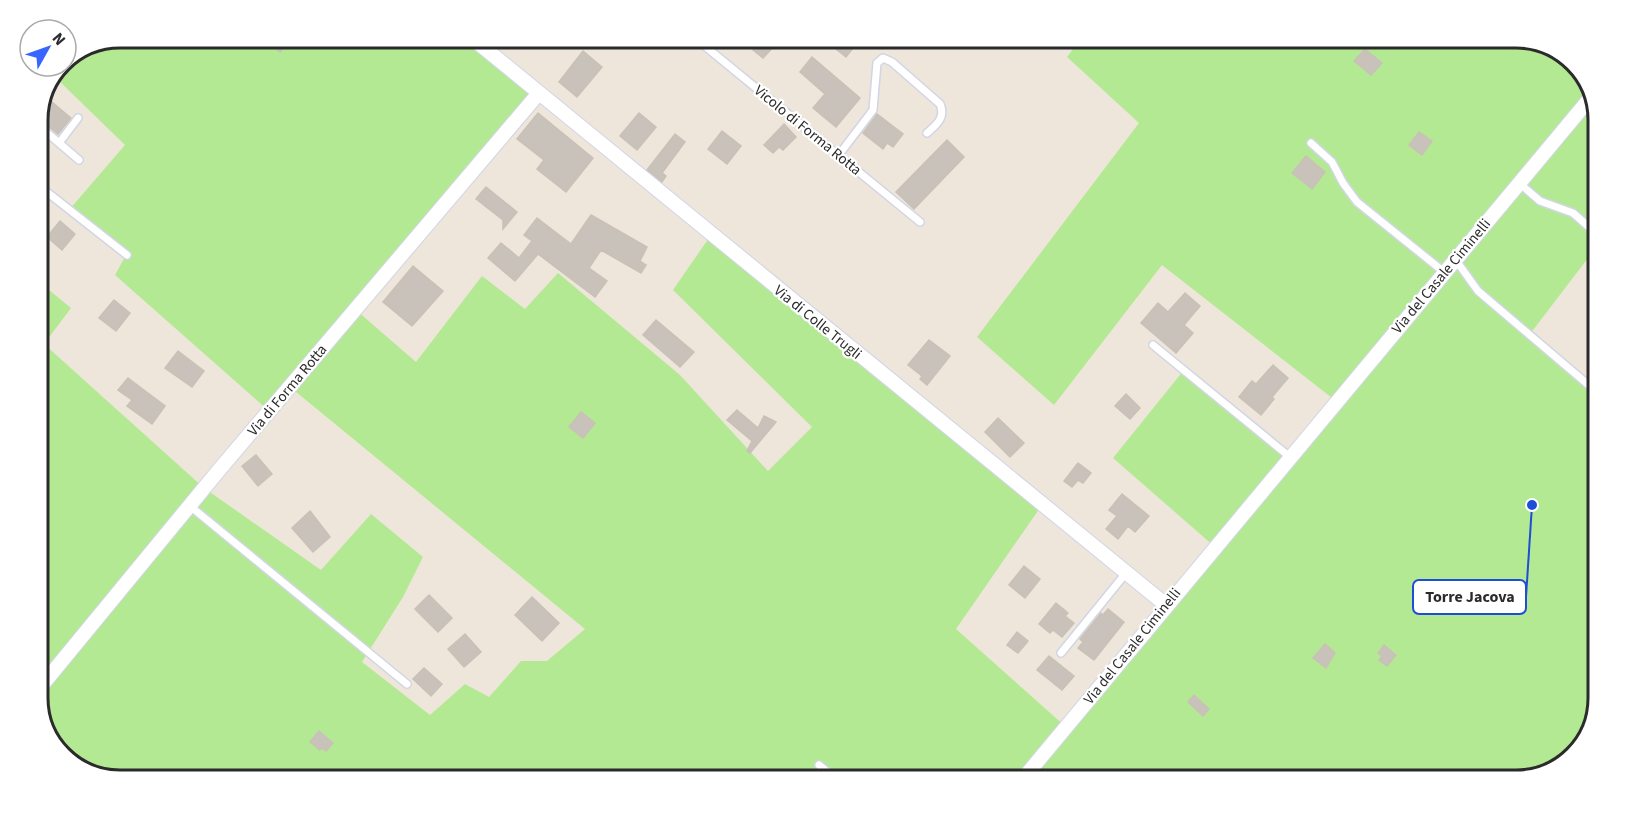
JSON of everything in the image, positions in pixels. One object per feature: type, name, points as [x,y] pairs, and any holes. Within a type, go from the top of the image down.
[{"type":"street","name":"Via di Colle Trugli","points":[[484,48],[1166,605]]},
{"type":"street","name":"Via di Forma Rotta","points":[[48,678],[539,93]]},
{"type":"street","name":"Via del Casale Ciminelli","points":[[1030,770],[1586,103]]},
{"type":"lane","name":"Vicolo di Forma Rotta","points":[[707,48],[920,222]]},
{"type":"lane","points":[[838,156],[871,113],[877,63],[883,58],[892,62],[940,104],[942,112],[940,120],[927,133]]},
{"type":"lane","points":[[59,143],[78,118]]},
{"type":"lane","points":[[48,134],[79,160]]},
{"type":"lane","points":[[1311,143],[1332,162],[1342,183],[1357,202],[1444,272]]},
{"type":"lane","points":[[1519,183],[1540,201],[1573,213],[1588,226]]},
{"type":"lane","points":[[48,193],[126,255]]},
{"type":"lane","points":[[1455,259],[1479,291],[1588,384]]},
{"type":"lane","points":[[1153,345],[1290,457]]},
{"type":"lane","points":[[190,506],[407,684]]},
{"type":"lane","points":[[1061,653],[1126,573]]},
{"type":"lane","points":[[819,765],[825,770]]},
{"type":"green space","points":[[120,48],[484,48],[539,93],[356,310],[416,362],[482,276],[525,309],[558,273],[680,375],[768,471],[812,427],[673,290],[711,235],[1042,505],[956,629],[1066,727],[1215,547],[1113,458],[1184,370],[1290,457],[1336,401],[1162,265],[1054,405],[977,337],[1139,123],[1067,57],[1074,48],[1516,48],[1530,49],[1548,55],[1576,80],[1581,88],[1588,115],[1588,258],[1530,334],[1588,384],[1588,698],[1587,712],[1581,730],[1570,745],[1552,760],[1534,768],[1516,770],[120,770],[106,769],[88,763],[60,738],[55,730],[48,703],[48,348],[204,488],[321,570],[371,514],[423,557],[403,597],[362,662],[430,715],[465,684],[489,697],[521,661],[547,661],[585,629],[290,387],[269,411],[115,275],[126,255],[69,210],[125,145],[59,81],[62,78],[78,78],[78,62],[93,53]]},
{"type":"green space","points":[[48,289],[71,308],[48,339]]},
{"type":"building","points":[[755,48],[772,48],[763,58],[753,50]]},
{"type":"building","points":[[835,48],[853,48],[846,57]]},
{"type":"building","points":[[1365,49],[1382,63],[1371,75],[1354,61]]},
{"type":"building","points":[[583,51],[602,67],[577,97],[559,82]]},
{"type":"building","points":[[812,57],[860,98],[836,127],[813,108],[825,94],[800,72]]},
{"type":"building","points":[[51,101],[71,118],[58,134],[48,126]]},
{"type":"building","points":[[538,113],[593,158],[566,192],[537,169],[544,160],[517,139]]},
{"type":"building","points":[[639,113],[656,127],[637,150],[620,136]]},
{"type":"building","points":[[877,114],[903,134],[893,147],[887,143],[883,149],[863,133]]},
{"type":"building","points":[[784,124],[796,137],[783,150],[779,147],[773,153],[764,145]]},
{"type":"building","points":[[722,131],[741,146],[727,164],[708,149]]},
{"type":"building","points":[[1419,132],[1432,141],[1422,155],[1409,145]]},
{"type":"building","points":[[675,134],[685,142],[662,173],[666,176],[662,182],[647,170]]},
{"type":"building","points":[[947,140],[964,157],[914,209],[896,192]]},
{"type":"building","points":[[1306,156],[1325,172],[1312,189],[1292,173]]},
{"type":"building","points":[[486,187],[517,212],[503,229],[503,220],[476,199]]},
{"type":"building","points":[[591,215],[647,247],[640,261],[646,265],[641,273],[601,250],[589,268],[607,281],[595,297],[538,254],[515,281],[488,258],[501,243],[519,258],[532,241],[524,235],[537,218],[571,244]]},
{"type":"building","points":[[60,221],[75,234],[62,250],[48,236]]},
{"type":"building","points":[[413,266],[443,291],[412,326],[383,302]]},
{"type":"building","points":[[1185,293],[1200,306],[1184,325],[1193,333],[1176,353],[1141,323],[1158,303],[1168,312]]},
{"type":"building","points":[[114,300],[130,313],[116,331],[99,318]]},
{"type":"building","points":[[656,320],[694,352],[680,367],[643,335]]},
{"type":"building","points":[[929,340],[950,356],[927,385],[920,379],[922,376],[908,365]]},
{"type":"building","points":[[178,351],[204,371],[192,387],[165,368]]},
{"type":"building","points":[[1273,365],[1288,378],[1261,415],[1239,397],[1252,381],[1256,384]]},
{"type":"building","points":[[128,378],[165,406],[152,424],[127,406],[132,400],[118,390]]},
{"type":"building","points":[[1126,394],[1140,408],[1130,419],[1115,406]]},
{"type":"building","points":[[737,410],[758,428],[764,416],[776,422],[750,453],[747,451],[752,441],[727,420]]},
{"type":"building","points":[[581,412],[595,423],[583,438],[569,427]]},
{"type":"building","points":[[998,418],[1024,443],[1010,457],[985,432]]},
{"type":"building","points":[[256,455],[272,474],[258,486],[242,466]]},
{"type":"building","points":[[1078,463],[1091,473],[1083,483],[1078,480],[1072,487],[1064,481]]},
{"type":"building","points":[[1122,494],[1149,516],[1135,532],[1128,526],[1118,539],[1106,529],[1117,516],[1109,510]]},
{"type":"building","points":[[310,511],[330,537],[313,552],[292,528]]},
{"type":"building","points":[[1024,566],[1040,579],[1025,598],[1009,585]]},
{"type":"building","points":[[429,595],[452,618],[438,632],[415,609]]},
{"type":"building","points":[[532,597],[559,623],[542,641],[515,615]]},
{"type":"building","points":[[1056,603],[1068,613],[1065,616],[1074,623],[1062,637],[1053,630],[1050,633],[1039,624]]},
{"type":"building","points":[[1108,609],[1124,622],[1094,660],[1078,648],[1083,642],[1080,639],[1101,613],[1103,615]]},
{"type":"building","points":[[1017,632],[1028,641],[1018,653],[1007,645]]},
{"type":"building","points":[[465,634],[481,652],[464,667],[448,649]]},
{"type":"building","points":[[1325,644],[1335,653],[1326,668],[1313,658]]},
{"type":"building","points":[[1384,645],[1396,655],[1387,666],[1379,660],[1382,656],[1378,653]]},
{"type":"building","points":[[1049,656],[1074,676],[1062,690],[1037,670]]},
{"type":"building","points":[[424,668],[442,684],[431,696],[413,679]]},
{"type":"building","points":[[1194,695],[1209,709],[1203,716],[1188,702]]},
{"type":"building","points":[[319,731],[333,743],[326,751],[322,748],[320,750],[310,742]]},
{"type":"place","name":"Torre Jacova","points":[[1532,505]]}]
